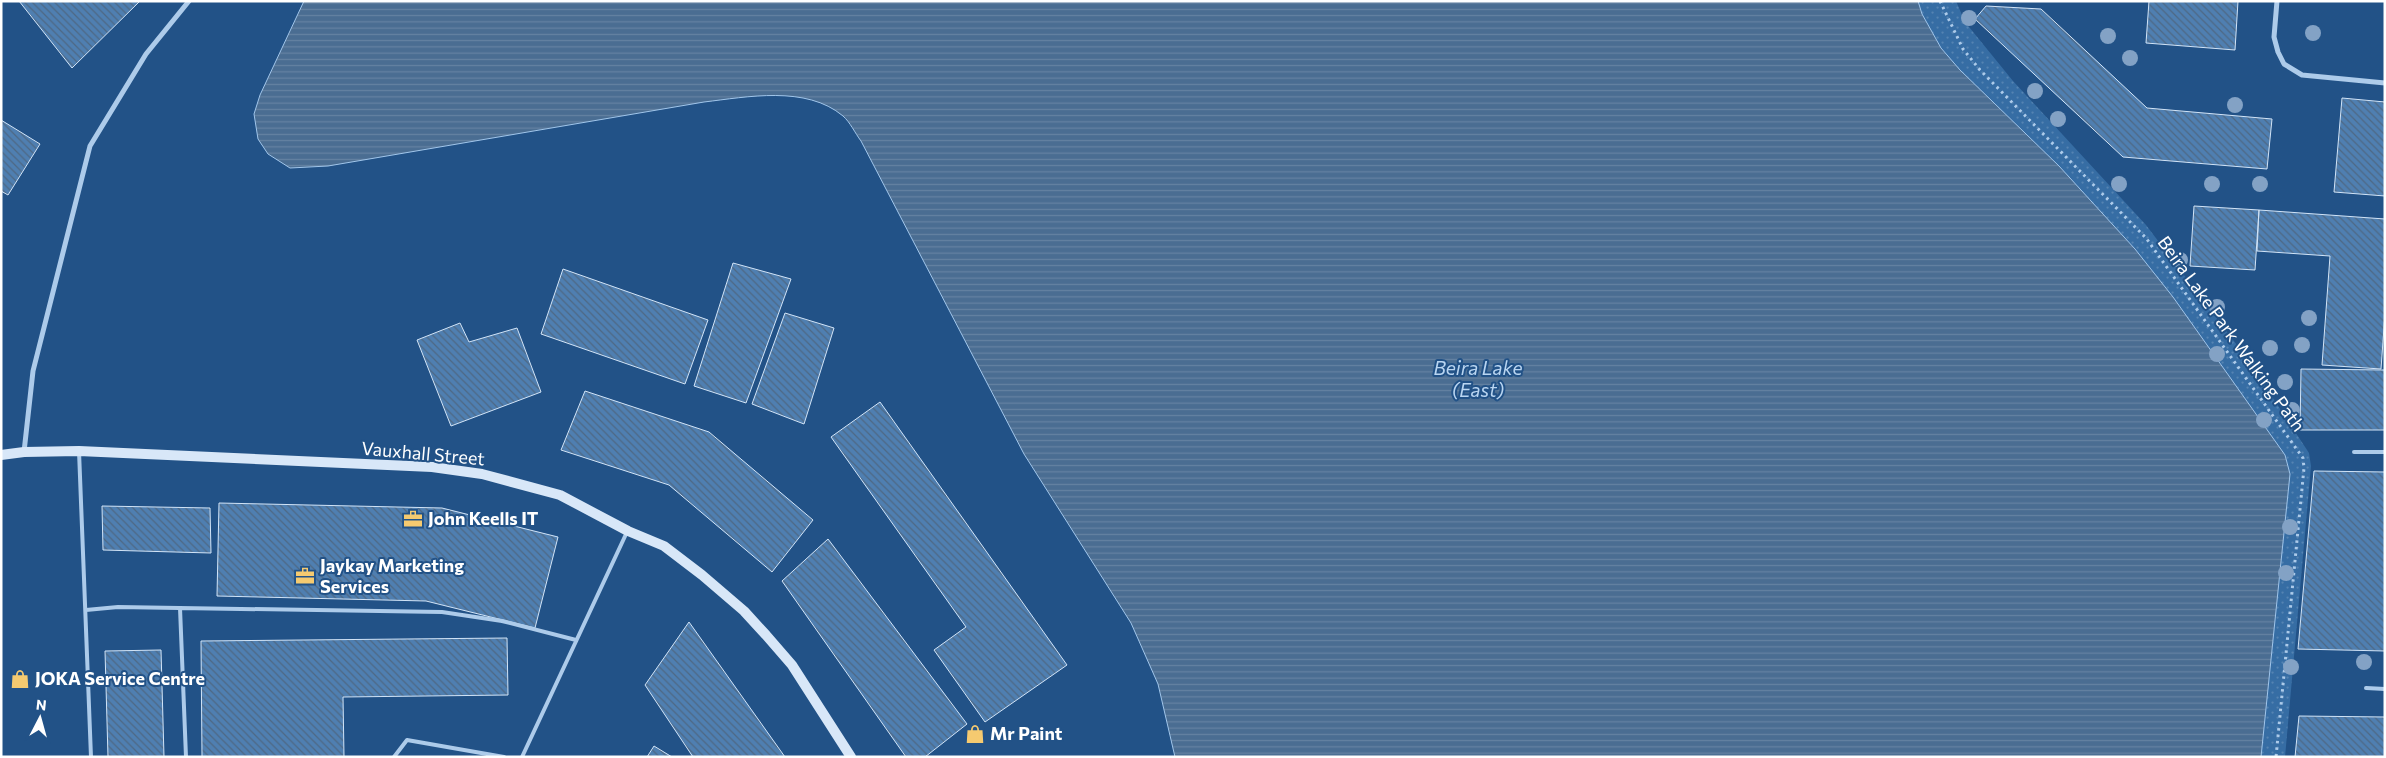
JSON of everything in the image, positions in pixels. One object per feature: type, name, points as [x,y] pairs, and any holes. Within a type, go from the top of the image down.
[{"type":"street","points":[[24,452],[32,372],[90,146],[146,54],[189,1]]},
{"type":"street","points":[[2277,1],[2274,37],[2284,64],[2302,75],[2385,83]]},
{"type":"street","name":"Vauxhall Street","points":[[1,455],[24,452],[79,451],[432,467],[482,474],[560,494],[628,531],[664,546],[744,611],[792,665],[851,757]]},
{"type":"lane","points":[[79,451],[91,757]]},
{"type":"lane","points":[[2354,452],[2385,452]]},
{"type":"lane","points":[[522,757],[628,531]]},
{"type":"lane","points":[[86,610],[118,607],[442,612],[502,621],[576,640]]},
{"type":"lane","points":[[180,608],[186,757]]},
{"type":"lane","points":[[2366,688],[2385,689]]},
{"type":"lane","points":[[394,757],[407,740],[504,757]]},
{"type":"path","name":"Beira Lake Park Walking Path","points":[[1940,1],[1963,49],[1980,70],[2146,238],[2303,458],[2304,468],[2276,757]]},
{"type":"shaded area","points":[[1918,1],[1956,1],[1965,22],[2013,81],[2146,225],[2246,357],[2309,453],[2311,466],[2285,757],[2261,757],[2290,474],[2285,455],[2173,297],[2135,249],[2059,166],[1960,70],[1941,48],[1922,14]]},
{"type":"water","name":"Beira Lake (East)","points":[[304,1],[1918,1],[1922,14],[1941,48],[1960,70],[2059,166],[2135,249],[2173,297],[2285,455],[2290,474],[2261,757],[1175,757],[1158,684],[1131,623],[1024,454],[861,141],[843,116],[828,106],[812,100],[794,97],[757,96],[704,102],[328,166],[290,168],[268,154],[258,139],[254,114],[260,95]]},
{"type":"building","points":[[19,1],[140,1],[72,68]]},
{"type":"building","points":[[2149,1],[2238,1],[2235,50],[2146,43]]},
{"type":"building","points":[[1986,6],[2041,9],[2147,108],[2272,119],[2267,169],[2123,157],[1975,19]]},
{"type":"building","points":[[2342,98],[2385,102],[2385,196],[2334,192]]},
{"type":"building","points":[[1,120],[40,144],[8,195],[1,191]]},
{"type":"building","points":[[2194,206],[2259,210],[2255,270],[2190,266]]},
{"type":"building","points":[[2259,210],[2385,219],[2385,313],[2381,369],[2322,365],[2330,256],[2257,251]]},
{"type":"building","points":[[733,263],[791,279],[746,403],[694,386]]},
{"type":"building","points":[[563,269],[708,320],[685,384],[541,334]]},
{"type":"building","points":[[785,313],[834,328],[804,424],[752,404]]},
{"type":"building","points":[[460,323],[469,342],[517,328],[541,392],[451,426],[417,340]]},
{"type":"building","points":[[2301,369],[2385,370],[2385,430],[2300,430]]},
{"type":"building","points":[[585,391],[709,432],[813,520],[772,572],[669,485],[561,450]]},
{"type":"building","points":[[880,402],[1067,665],[985,722],[934,650],[966,627],[831,437]]},
{"type":"building","points":[[2314,471],[2385,472],[2385,651],[2298,649]]},
{"type":"building","points":[[219,503],[442,508],[558,537],[535,628],[426,601],[217,596]]},
{"type":"building","points":[[102,506],[210,508],[211,553],[103,550]]},
{"type":"building","points":[[828,539],[967,724],[925,757],[906,757],[782,581]]},
{"type":"building","points":[[689,622],[785,757],[693,757],[645,685]]},
{"type":"building","points":[[507,638],[508,695],[343,697],[344,757],[202,757],[201,641]]},
{"type":"building","points":[[161,650],[164,757],[108,757],[105,651]]},
{"type":"building","points":[[2299,716],[2385,717],[2385,757],[2295,757]]},
{"type":"building","points":[[654,746],[672,757],[647,757]]},
{"type":"place","name":"John Keells IT","points":[[413,519]]},
{"type":"place","name":"Jaykay Marketing Services","points":[[305,576]]},
{"type":"place","name":"JOKA Service Centre","points":[[20,679]]},
{"type":"place","name":"Mr Paint","points":[[975,734]]}]
